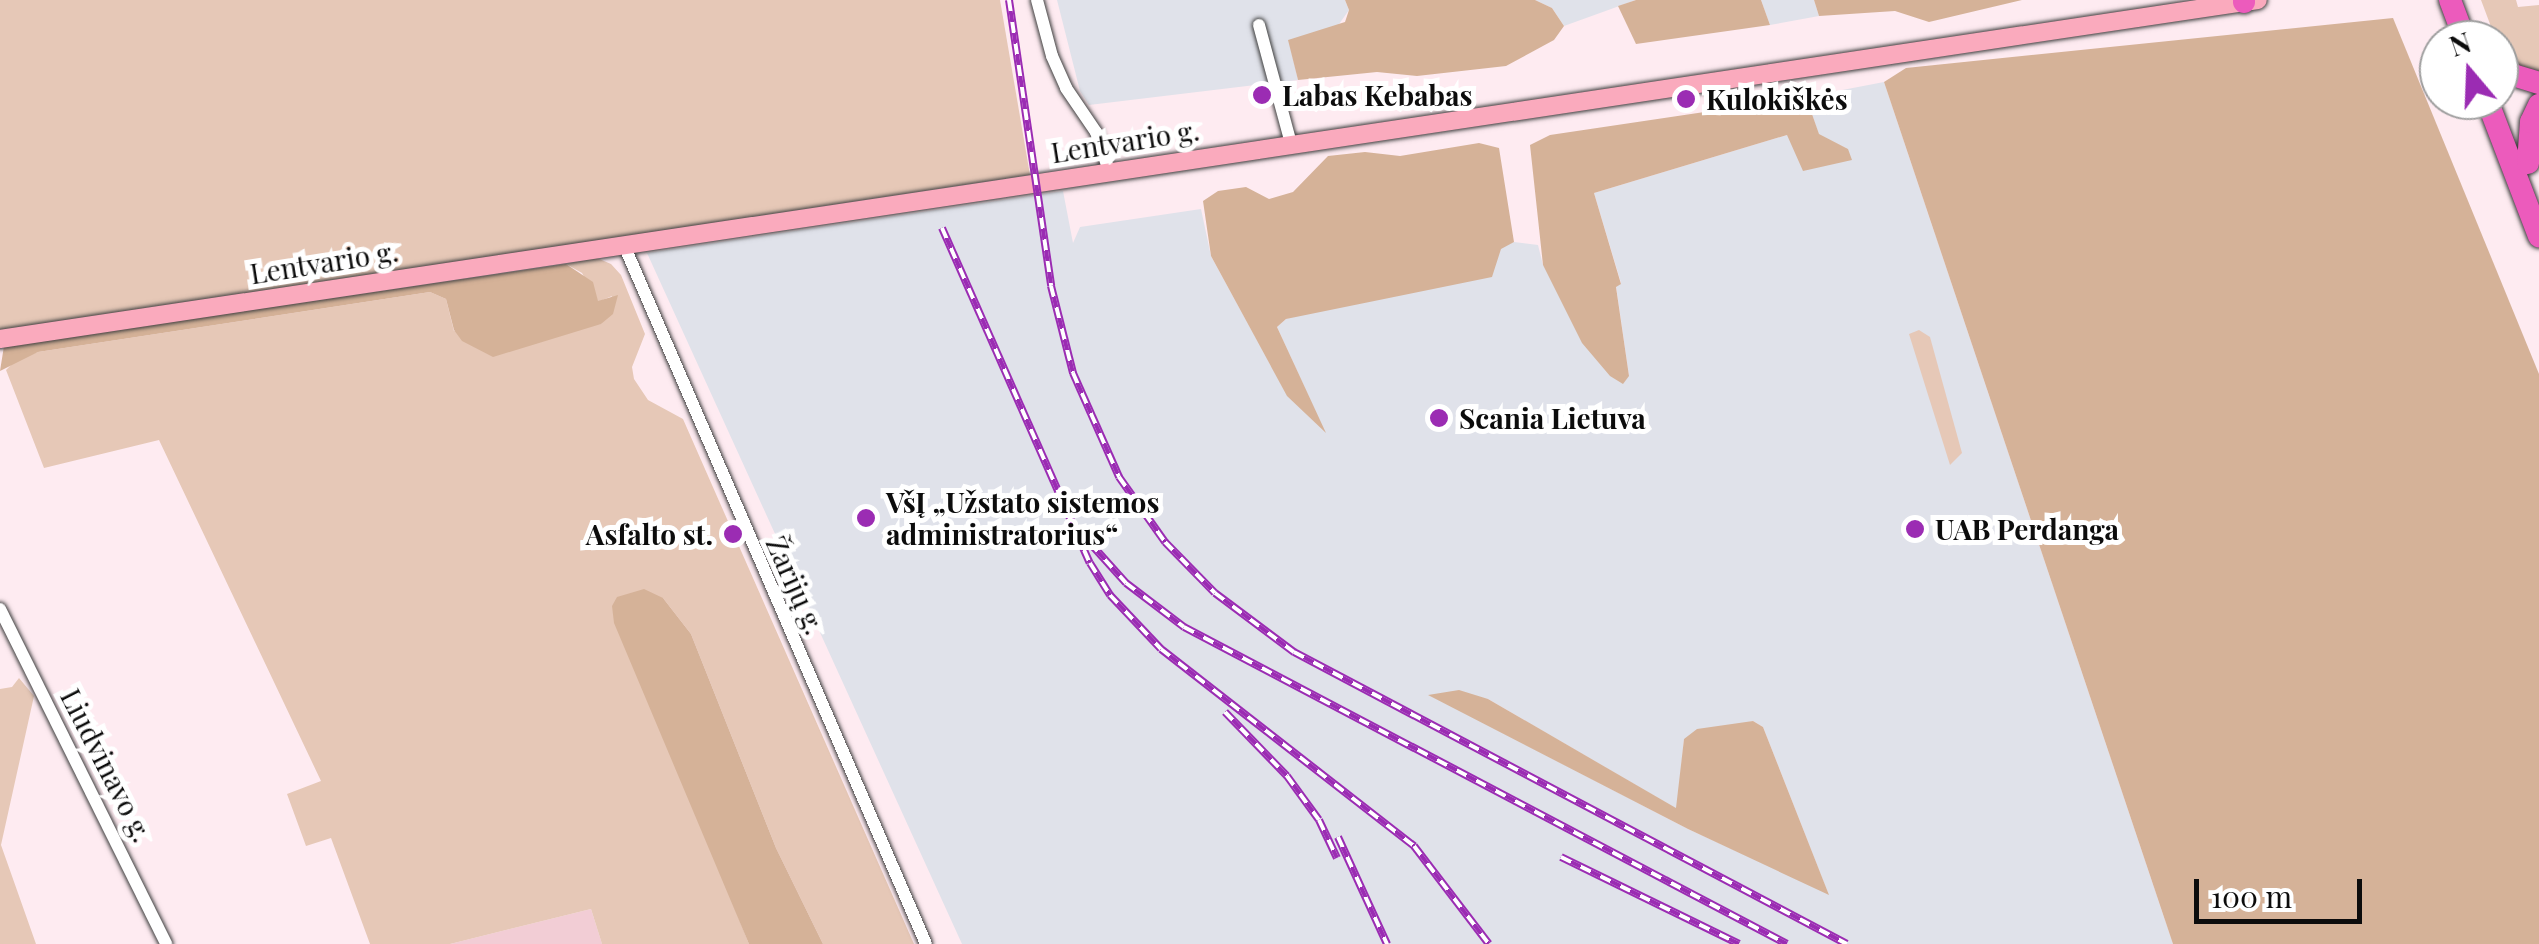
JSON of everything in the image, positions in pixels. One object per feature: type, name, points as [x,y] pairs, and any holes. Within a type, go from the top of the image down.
[{"type":"highway","points":[[2528,163],[2530,122],[2539,105]]},
{"type":"highway","points":[[2496,120],[2539,236]]},
{"type":"highway","points":[[2512,120],[2539,191]]},
{"type":"main road","name":"Lentvario g.","points":[[0,339],[2249,1]]},
{"type":"street","points":[[1037,0],[1052,56],[1066,88],[1096,132],[1108,171]]},
{"type":"street","points":[[1259,25],[1291,144]]},
{"type":"street","name":"Žarijų g.","points":[[624,244],[635,279],[926,944]]},
{"type":"street","name":"Liudvinavo g.","points":[[0,609],[166,944]]},
{"type":"shaded area","points":[[0,0],[1000,0],[1030,175],[0,331]]},
{"type":"shaded area","points":[[1057,0],[1345,0],[1349,10],[1337,27],[1289,41],[1298,80],[1089,105],[1080,91]]},
{"type":"shaded area","points":[[1345,0],[1535,0],[1552,8],[1564,26],[1554,40],[1506,66],[1417,76],[1377,72],[1298,80],[1288,40],[1345,22],[1349,10]]},
{"type":"shaded area","points":[[1535,0],[1636,0],[1564,26],[1552,8]]},
{"type":"shaded area","points":[[1636,0],[1761,0],[1770,25],[1636,44],[1618,6]]},
{"type":"shaded area","points":[[1761,0],[1814,0],[1819,16],[1770,25]]},
{"type":"shaded area","points":[[1814,0],[2022,0],[1929,22],[1895,11],[1819,16]]},
{"type":"shaded area","points":[[2481,0],[2516,0],[2518,7],[2539,5],[2539,79],[2519,67],[2519,20],[2488,20]]},
{"type":"shaded area","points":[[2393,18],[2419,81],[2419,120],[2435,120],[2539,374],[2539,944],[2173,944],[1884,82],[1906,68]]},
{"type":"shaded area","points":[[1884,82],[2173,944],[962,944],[647,253],[1063,191],[1073,243],[1080,227],[1201,209],[1211,256],[1287,395],[1324,430],[1277,327],[1286,319],[1514,242],[1538,245],[1543,265],[1629,376],[1616,286],[1621,283],[1594,193],[1787,135],[1848,149],[1819,135],[1806,97]],"holes":[[[1430,695],[1488,699],[1677,809],[1684,739],[1753,721],[1763,727],[1828,893],[1688,829]]]},
{"type":"shaded area","points":[[1806,97],[1819,134],[1848,149],[1852,160],[1803,171],[1787,135],[1594,193],[1621,284],[1616,287],[1629,376],[1623,384],[1610,376],[1582,343],[1543,265],[1530,145],[1550,135]]},
{"type":"shaded area","points":[[1479,143],[1499,148],[1514,242],[1501,249],[1492,277],[1286,319],[1277,327],[1326,433],[1287,396],[1211,256],[1203,201],[1218,191],[1246,187],[1269,199],[1293,192],[1328,156],[1365,152],[1400,156]]},
{"type":"shaded area","points":[[597,258],[611,264],[621,275],[645,334],[632,367],[634,379],[648,400],[683,419],[914,944],[823,944],[776,848],[691,634],[663,598],[685,784],[749,944],[602,944],[591,909],[450,944],[370,944],[331,838],[306,846],[287,794],[321,781],[159,440],[44,468],[6,370],[17,359],[38,352],[430,292],[446,299],[454,331],[601,324],[612,296],[598,302],[582,273],[566,264]]},
{"type":"shaded area","points":[[566,264],[593,282],[598,301],[618,295],[613,314],[601,324],[493,357],[462,341],[454,330],[446,299],[430,292],[38,352],[0,371],[4,346]]},
{"type":"shaded area","points":[[1919,330],[1930,337],[1962,453],[1950,465],[1909,334]]},
{"type":"shaded area","points":[[644,589],[663,598],[691,634],[776,848],[823,944],[749,944],[614,623],[612,606],[617,597]]},
{"type":"shaded area","points":[[19,678],[34,696],[1,845],[36,944],[0,944],[0,689],[12,687]]},
{"type":"shaded area","points":[[1459,690],[1488,699],[1676,808],[1684,739],[1697,729],[1753,721],[1763,727],[1829,895],[1688,829],[1428,695]]},
{"type":"shaded area","points":[[591,909],[602,944],[450,944]]},
{"type":"railway","points":[[1009,0],[1051,286],[1073,373],[1119,477],[1165,542],[1215,593],[1294,652],[1847,944]]},
{"type":"railway","points":[[942,228],[1090,563],[1110,595],[1161,649],[1414,846],[1489,944]]},
{"type":"railway","points":[[1090,543],[1126,583],[1184,627],[1787,944]]},
{"type":"railway","points":[[1225,712],[1287,776],[1319,820],[1337,858]]},
{"type":"railway","points":[[1338,837],[1387,944]]},
{"type":"railway","points":[[1561,857],[1739,944]]},
{"type":"place","name":"Labas Kebabas","points":[[1262,95]]},
{"type":"place","name":"Kulokiškės","points":[[1686,99]]},
{"type":"place","name":"Scania Lietuva","points":[[1439,418]]},
{"type":"place","name":"VšĮ „Užstato sistemos administratorius“","points":[[866,518]]},
{"type":"place","name":"UAB Perdanga","points":[[1915,529]]},
{"type":"place","name":"Asfalto st.","points":[[733,534]]}]
